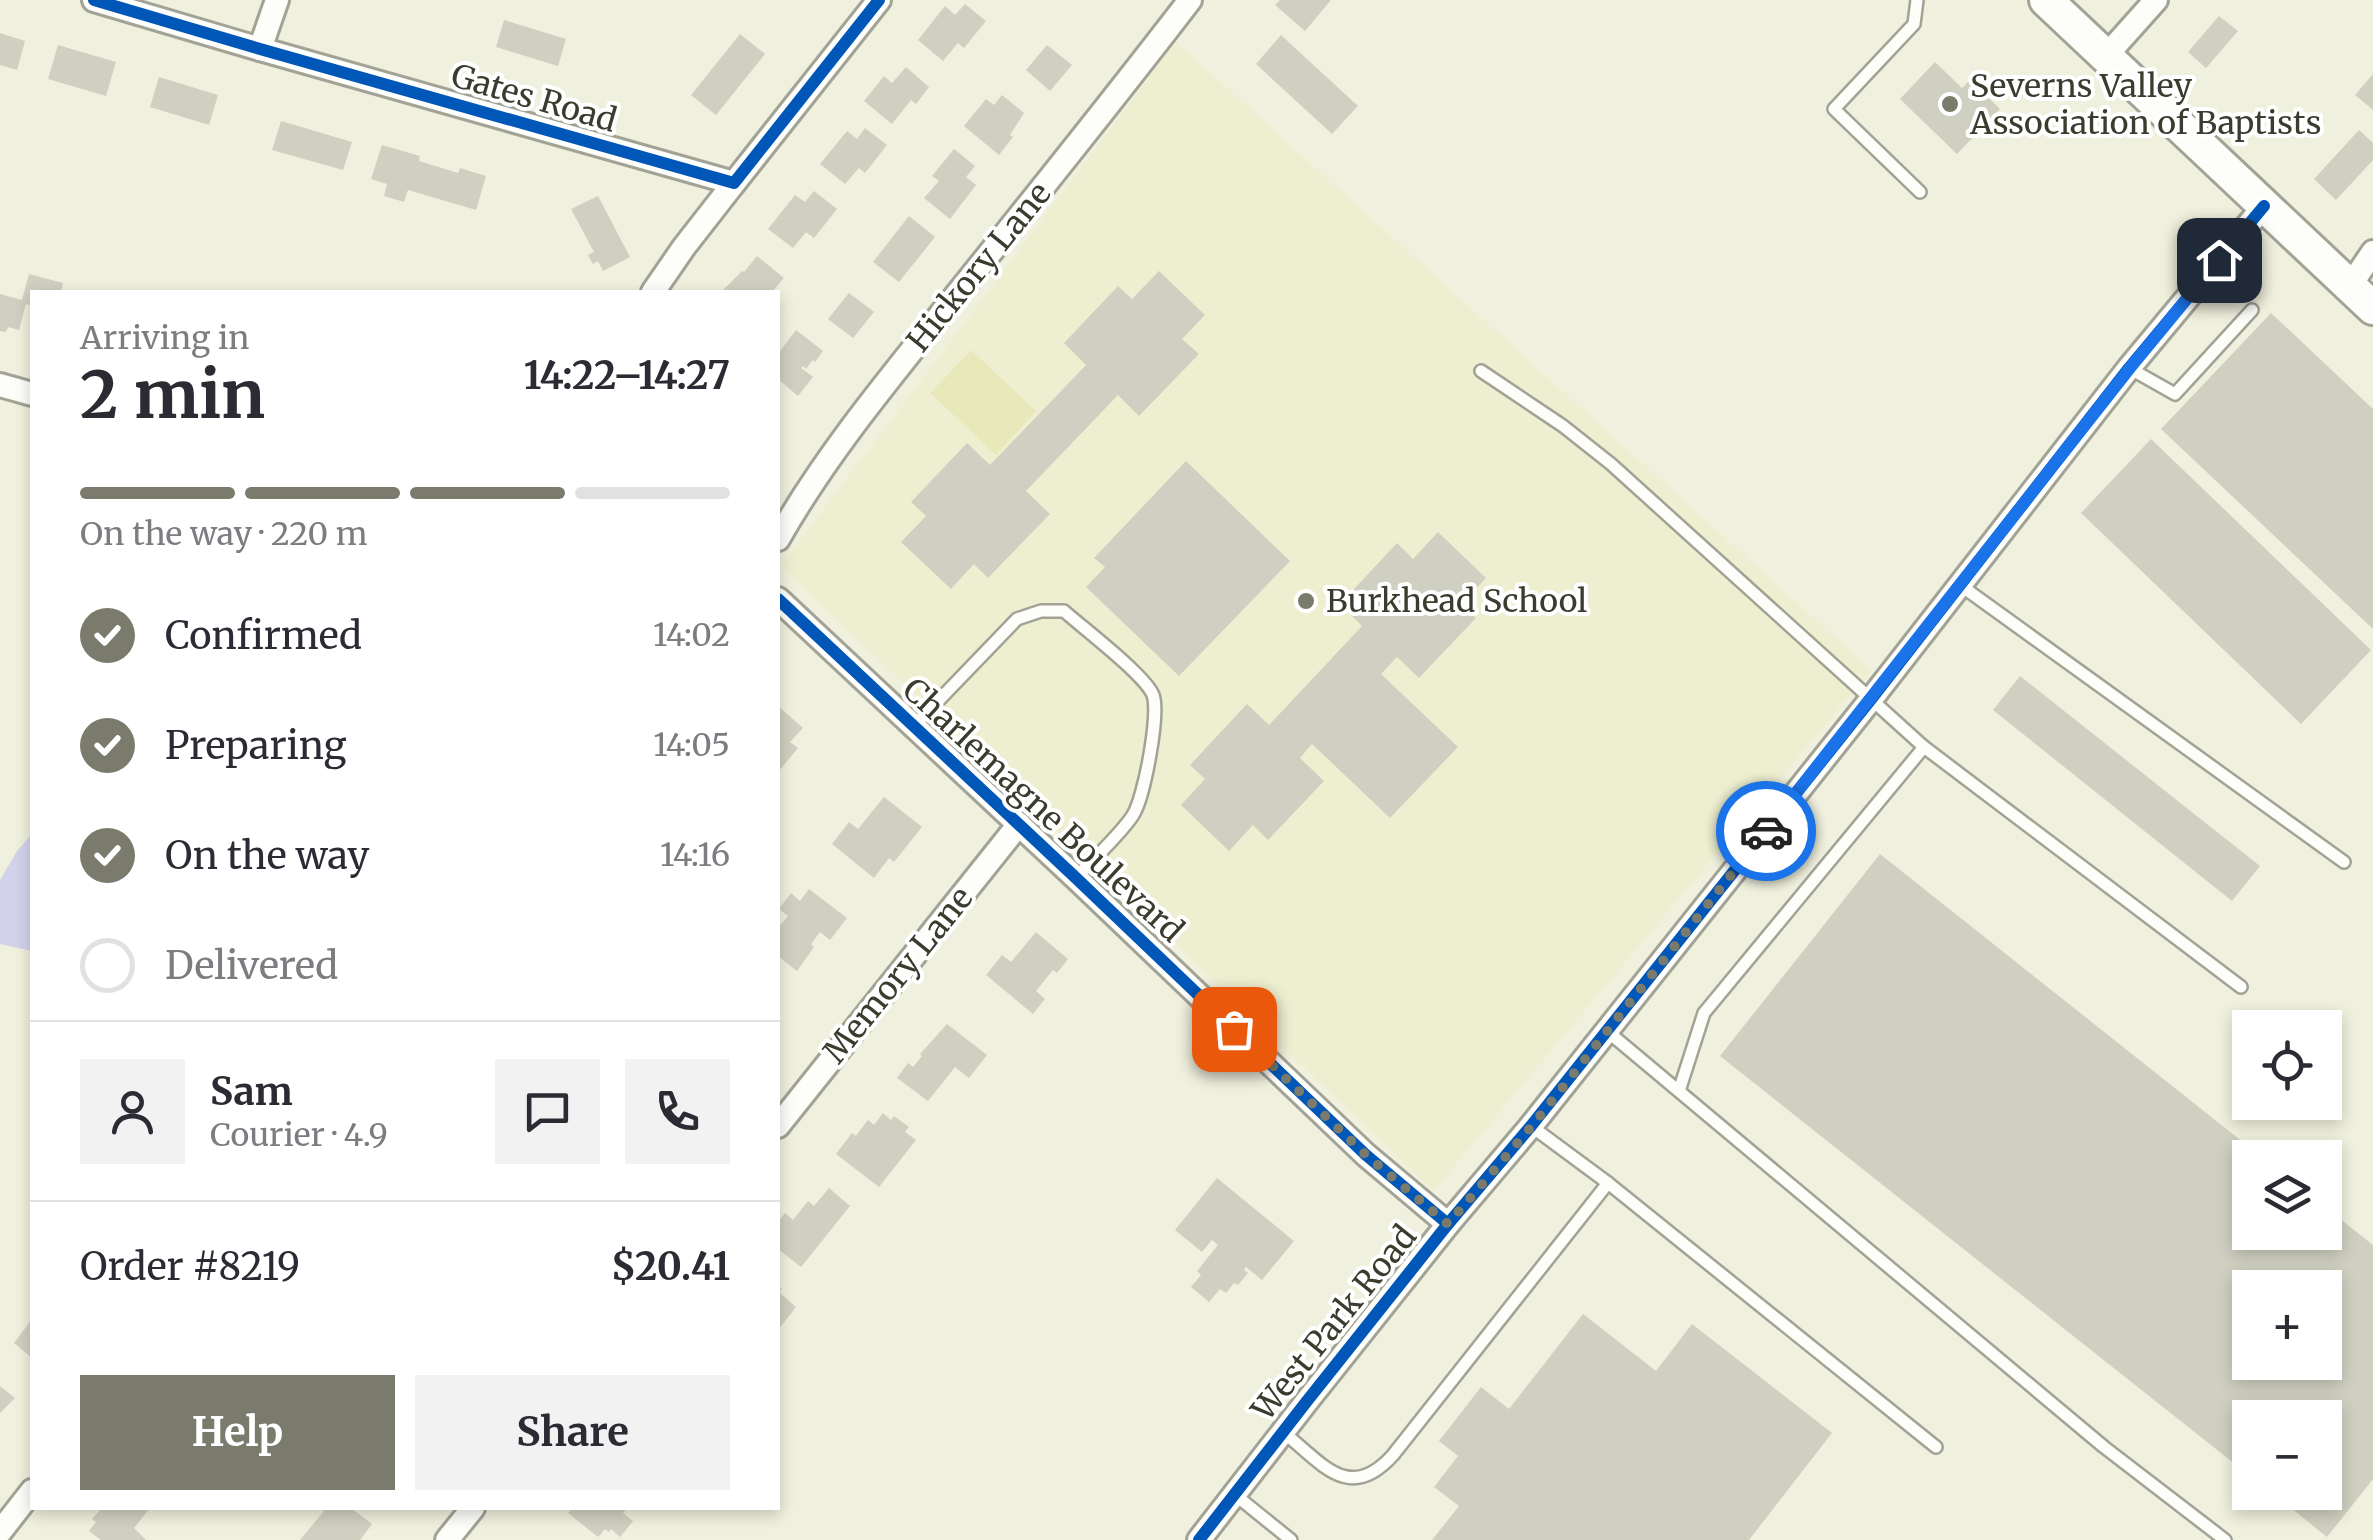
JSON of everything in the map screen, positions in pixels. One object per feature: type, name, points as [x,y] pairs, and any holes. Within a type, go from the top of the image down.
[{"type":"street","name":"Gates Road","points":[[94,0],[734,183]]},
{"type":"street","points":[[260,50],[277,0]]},
{"type":"street","points":[[655,290],[684,247],[880,0]]},
{"type":"street","name":"Hickory Lane","points":[[780,535],[800,499],[856,420],[1190,0]]},
{"type":"street","points":[[2046,0],[2361,297],[2373,252]]},
{"type":"street","points":[[2106,56],[2156,0]]},
{"type":"street","name":"West Park Road","points":[[1199,1540],[1872,698],[2130,368],[2264,206]]},
{"type":"street","points":[[0,385],[30,393]]},
{"type":"street","name":"Charlemagne Boulevard","points":[[780,601],[1366,1155],[1448,1224]]},
{"type":"street","name":"Memory Lane","points":[[780,1123],[1019,824]]},
{"type":"street","points":[[0,1532],[30,1494]]},
{"type":"street","points":[[446,1540],[470,1510]]},
{"type":"lane","points":[[1918,0],[1914,24],[1834,110],[1920,192]]},
{"type":"lane","points":[[2130,368],[2175,394],[2252,310]]},
{"type":"lane","points":[[1481,371],[1611,464],[1924,747],[2240,987]]},
{"type":"lane","points":[[1960,586],[2344,862]]},
{"type":"lane","points":[[914,726],[1017,619],[1041,611],[1064,611],[1141,678],[1153,694],[1156,714],[1148,765],[1134,813],[1076,878]]},
{"type":"lane","points":[[1679,1092],[1704,1012],[1924,747]]},
{"type":"lane","points":[[1607,1031],[2089,1434],[2225,1540]]},
{"type":"lane","points":[[1532,1126],[1936,1446]]},
{"type":"lane","points":[[1283,1432],[1332,1471],[1348,1478],[1364,1478],[1380,1470],[1608,1184]]},
{"type":"lane","points":[[1234,1494],[1291,1540]]},
{"type":"shaded area","name":"Burkhead School","points":[[1176,42],[1871,670],[1433,1191],[781,566]]},
{"type":"shaded area","points":[[971,350],[1036,411],[996,455],[930,393]]},
{"type":"water","points":[[30,836],[30,951],[0,944],[0,880]]},
{"type":"building","points":[[1280,0],[1331,0],[1305,31],[1275,5]]},
{"type":"building","points":[[965,4],[986,21],[964,48],[958,43],[943,61],[918,40],[945,6],[955,15]]},
{"type":"building","points":[[2219,16],[2238,31],[2206,68],[2188,52]]},
{"type":"building","points":[[504,20],[566,39],[558,66],[496,47]]},
{"type":"building","points":[[0,33],[25,41],[17,70],[0,65]]},
{"type":"building","points":[[740,34],[765,54],[716,115],[691,95]]},
{"type":"building","points":[[1281,35],[1358,106],[1332,134],[1256,64]]},
{"type":"building","points":[[58,45],[116,62],[106,96],[48,79]]},
{"type":"building","points":[[1047,45],[1072,65],[1050,91],[1026,70]]},
{"type":"building","name":"Severns Valley Association of Baptists","points":[[1935,62],[1962,88],[1970,80],[2000,109],[1957,154],[1900,99]]},
{"type":"building","points":[[906,67],[929,87],[916,104],[911,100],[892,124],[864,101],[884,76],[892,83]]},
{"type":"building","points":[[2373,74],[2373,110],[2355,95]]},
{"type":"building","points":[[159,77],[218,95],[209,125],[150,107]]},
{"type":"building","points":[[1002,95],[1024,113],[999,155],[964,126],[986,99],[994,105]]},
{"type":"building","points":[[281,121],[352,142],[343,170],[272,150]]},
{"type":"building","points":[[865,128],[887,145],[865,173],[859,168],[845,184],[820,164],[847,131],[857,139]]},
{"type":"building","points":[[2359,130],[2373,143],[2373,160],[2336,200],[2314,179]]},
{"type":"building","points":[[382,145],[458,173],[460,168],[486,176],[476,210],[408,190],[404,202],[384,196],[387,184],[371,179]]},
{"type":"building","points":[[954,149],[975,166],[966,177],[976,185],[950,219],[924,198],[939,181],[932,176]]},
{"type":"building","points":[[814,191],[837,209],[814,238],[806,232],[793,248],[768,229],[795,195],[805,202]]},
{"type":"building","points":[[598,196],[630,257],[603,271],[598,261],[593,264],[588,255],[594,252],[571,209]]},
{"type":"building","points":[[909,216],[935,237],[899,282],[873,262]]},
{"type":"building","points":[[757,256],[784,278],[774,290],[723,290]]},
{"type":"building","points":[[1159,271],[1205,315],[1182,339],[1199,354],[1139,416],[1118,395],[1026,491],[1050,514],[988,578],[974,564],[951,589],[901,542],[926,516],[911,502],[967,443],[990,465],[1086,365],[1064,343],[1118,286],[1132,299]]},
{"type":"building","points":[[29,274],[63,283],[61,290],[30,290],[30,305],[26,304],[19,330],[8,327],[6,332],[0,331],[0,294],[22,300]]},
{"type":"building","points":[[849,293],[874,312],[853,338],[828,319]]},
{"type":"building","points":[[2271,313],[2373,409],[2373,629],[2161,429]]},
{"type":"building","points":[[796,330],[823,351],[806,369],[801,368],[813,377],[798,396],[780,381],[780,351]]},
{"type":"building","points":[[2151,439],[2371,650],[2301,724],[2081,513]]},
{"type":"building","points":[[1186,461],[1290,561],[1179,676],[1086,587],[1105,567],[1094,558]]},
{"type":"building","points":[[1438,532],[1486,578],[1462,604],[1476,618],[1419,678],[1397,657],[1381,674],[1458,747],[1390,818],[1312,744],[1300,758],[1324,781],[1268,840],[1253,825],[1229,851],[1181,805],[1205,779],[1190,765],[1247,704],[1269,725],[1362,626],[1340,604],[1397,543],[1413,559]]},
{"type":"building","points":[[2020,676],[2260,866],[2232,901],[1993,710]]},
{"type":"building","points":[[780,708],[803,728],[790,742],[798,748],[780,770]]},
{"type":"building","points":[[884,797],[922,827],[894,862],[889,858],[874,878],[832,844],[849,822],[858,829]]},
{"type":"building","points":[[1880,854],[2240,1140],[2232,1140],[2232,1250],[2342,1250],[2342,1220],[2373,1245],[2373,1479],[2327,1537],[2293,1510],[2342,1510],[2342,1400],[2232,1400],[2232,1462],[1720,1056]]},
{"type":"building","points":[[809,889],[847,918],[830,940],[820,932],[797,971],[780,958],[780,926],[788,916],[780,908],[791,893],[800,901]]},
{"type":"building","points":[[1036,932],[1068,959],[1036,991],[1045,999],[1033,1014],[986,975],[1002,955],[1011,962]]},
{"type":"building","points":[[947,1024],[987,1055],[969,1078],[955,1067],[928,1101],[897,1078],[908,1063],[913,1067]]},
{"type":"building","points":[[883,1113],[909,1127],[905,1132],[916,1140],[879,1187],[836,1154],[852,1133],[856,1136],[868,1120],[874,1125]]},
{"type":"building","points":[[1217,1178],[1294,1241],[1262,1280],[1246,1267],[1248,1273],[1238,1285],[1234,1283],[1226,1293],[1220,1289],[1209,1302],[1191,1287],[1201,1275],[1197,1271],[1218,1245],[1212,1240],[1202,1252],[1175,1230]]},
{"type":"building","points":[[829,1188],[850,1206],[801,1267],[780,1251],[780,1219],[785,1213],[793,1220],[808,1201],[814,1206]]},
{"type":"building","points":[[780,1293],[796,1307],[780,1327]]},
{"type":"building","points":[[1583,1314],[1656,1371],[1692,1324],[1832,1433],[1749,1540],[1432,1540],[1459,1506],[1434,1487],[1458,1456],[1439,1441],[1481,1387],[1509,1409]]},
{"type":"building","points":[[30,1322],[30,1356],[14,1343]]},
{"type":"building","points":[[0,1386],[15,1398],[0,1413]]},
{"type":"building","points":[[100,1510],[148,1510],[134,1528],[146,1540],[101,1540],[89,1531],[96,1522],[92,1519]]},
{"type":"building","points":[[354,1510],[372,1524],[360,1540],[300,1540],[324,1511]]},
{"type":"building","points":[[625,1510],[623,1513],[633,1521],[620,1537],[605,1529],[598,1537],[568,1513]]},
{"type":"cycle path","points":[[94,0],[734,183],[879,0]]},
{"type":"cycle path","points":[[1199,1540],[1872,698],[2129,368],[2264,206]]},
{"type":"cycle path","points":[[780,601],[1366,1155],[1448,1224]]},
{"type":"way so far","points":[[1234,1029],[1366,1155],[1448,1224],[1532,1126],[1766,831]]},
{"type":"place","name":"Severns Valley Association of Baptists","points":[[1950,104]]},
{"type":"place","name":"Burkhead School","points":[[1306,601]]},
{"type":"route","points":[[1766,831],[2219,260]]}]
